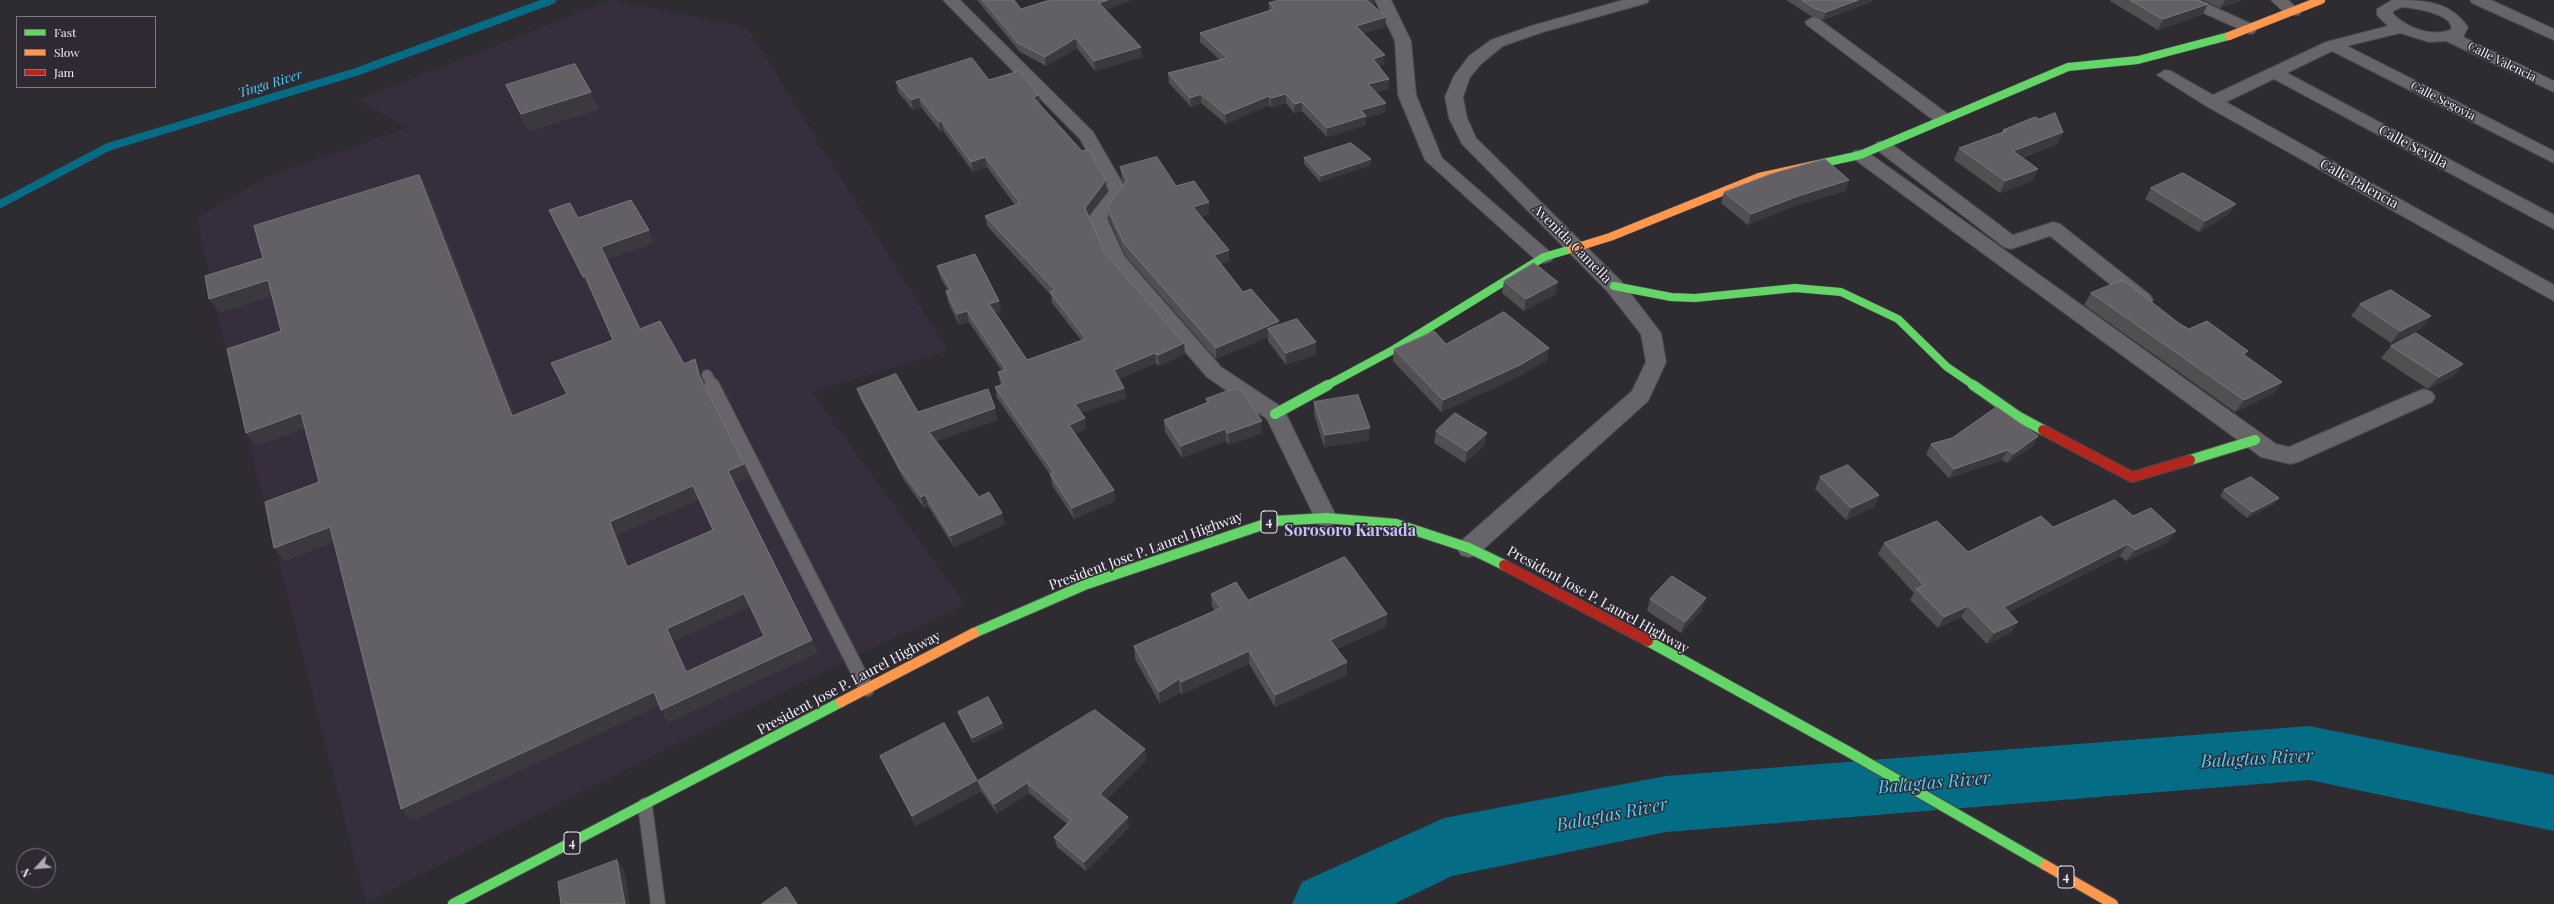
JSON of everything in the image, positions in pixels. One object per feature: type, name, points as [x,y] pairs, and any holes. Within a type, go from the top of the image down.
[{"type":"main road","points":[[1275,414],[1393,350],[1544,257],[1574,246],[1610,237],[1759,177],[1860,155],[1883,146],[1942,118],[2068,67],[2138,60],[2202,45],[2251,30],[2321,0]]},
{"type":"main road","points":[[1614,286],[1671,297],[1695,298],[1795,288],[1841,292],[1898,319],[1947,367],[2019,417],[2132,477],[2255,440]]},
{"type":"main road","name":"President Jose P. Laurel Highway","points":[[453,904],[985,627],[1087,584],[1274,521],[1326,518],[1396,524],[1470,548],[1531,577],[1849,752],[2018,851],[2113,904]]},
{"type":"street","points":[[952,0],[1087,136],[1118,191],[1097,218],[1115,259],[1214,372],[1275,414],[1326,518]]},
{"type":"street","points":[[1383,0],[1404,41],[1407,95],[1434,160],[1544,257]]},
{"type":"street","name":"Avenida Camella","points":[[1470,548],[1640,396],[1656,362],[1651,333],[1614,286],[1468,140],[1458,118],[1454,97],[1462,76],[1475,60],[1497,43],[1537,29],[1641,0]]},
{"type":"street","points":[[2279,0],[2293,12]]},
{"type":"street","points":[[2442,11],[2467,0]]},
{"type":"street","points":[[2478,0],[2554,35]]},
{"type":"street","points":[[2387,2],[2415,3],[2442,11],[2456,20],[2460,27],[2458,33],[2450,37],[2424,36],[2402,28],[2386,15],[2385,9],[2387,2]]},
{"type":"street","points":[[1813,22],[1942,118]]},
{"type":"street","points":[[2212,102],[2272,72],[2332,45],[2402,28]]},
{"type":"street","name":"Calle Valencia","points":[[2450,37],[2554,87]]},
{"type":"street","name":"Calle Segovia","points":[[2332,45],[2554,158]]},
{"type":"street","name":"Calle Sevilla","points":[[2272,72],[2554,223]]},
{"type":"street","name":"Calle Palencia","points":[[2164,75],[2554,294]]},
{"type":"street","points":[[1883,146],[2010,243],[2053,228],[2156,310]]},
{"type":"street","points":[[1860,155],[2269,451],[2290,456],[2424,397]]},
{"type":"lane","points":[[2181,0],[2251,30]]},
{"type":"lane","points":[[707,375],[867,689]]},
{"type":"lane","points":[[645,805],[658,904]]},
{"type":"shaded area","points":[[612,0],[747,27],[948,351],[812,392],[965,604],[665,749],[366,903],[229,366],[197,218],[266,177],[407,128],[357,100]]},
{"type":"building","points":[[983,0],[1014,0],[1021,9],[1050,0],[1108,0],[1099,3],[1141,47],[1094,61],[1076,38],[1045,57],[1018,43]]},
{"type":"building","points":[[1280,0],[1367,0],[1386,17],[1356,26],[1385,55],[1373,59],[1389,79],[1368,84],[1386,103],[1361,110],[1366,116],[1327,128],[1302,102],[1295,104],[1286,94],[1271,98],[1269,96],[1225,114],[1201,94],[1190,98],[1168,73],[1227,58],[1200,33],[1275,9],[1269,3]]},
{"type":"building","points":[[1802,0],[1858,0],[1826,12],[1814,8]]},
{"type":"building","points":[[2130,0],[2198,0],[2208,4],[2163,19]]},
{"type":"building","points":[[972,58],[989,80],[1019,71],[1039,95],[1033,97],[1082,151],[1089,150],[1106,180],[1085,208],[1105,253],[1184,343],[1158,355],[1155,353],[1114,370],[1124,388],[1075,404],[1085,418],[1069,425],[1114,490],[1072,508],[1050,474],[1054,473],[995,387],[1004,384],[998,372],[1006,370],[967,311],[957,314],[946,291],[951,290],[937,266],[975,254],[999,301],[989,304],[1027,360],[1086,339],[1050,292],[1055,290],[985,216],[1020,203],[985,157],[971,162],[941,121],[939,122],[919,97],[911,100],[896,82]]},
{"type":"building","points":[[575,64],[591,92],[521,114],[506,85]]},
{"type":"building","points":[[2055,113],[2063,132],[2013,151],[2038,169],[2005,181],[1959,148],[2006,131],[2003,130],[2035,117],[2039,119]]},
{"type":"building","points":[[1351,143],[1371,159],[1321,176],[1304,158]]},
{"type":"building","points":[[1157,157],[1176,186],[1194,181],[1209,202],[1193,207],[1229,250],[1214,255],[1243,292],[1251,289],[1279,321],[1216,348],[1124,243],[1107,207],[1127,180],[1120,167]]},
{"type":"building","points":[[1825,159],[1849,180],[1798,196],[1751,214],[1724,192],[1771,174]]},
{"type":"building","points":[[2183,173],[2236,204],[2205,221],[2151,188]]},
{"type":"building","points":[[419,175],[512,416],[567,394],[551,363],[613,340],[585,276],[583,277],[549,210],[570,203],[578,218],[631,200],[649,230],[601,247],[640,329],[660,321],[684,364],[695,359],[699,375],[744,464],[728,471],[812,640],[661,710],[654,692],[401,809],[330,527],[274,548],[265,502],[319,482],[301,413],[246,433],[227,349],[281,331],[268,280],[209,299],[205,276],[263,258],[254,226]],"holes":[[[693,486],[713,530],[627,567],[610,522]],[[744,594],[764,636],[686,672],[667,629]]]},
{"type":"building","points":[[1534,263],[1558,282],[1526,299],[1504,281]]},
{"type":"building","points":[[2123,280],[2180,324],[2189,329],[2207,321],[2248,351],[2243,354],[2282,382],[2244,400],[2091,293]]},
{"type":"building","points":[[2391,290],[2431,316],[2400,331],[2360,304]]},
{"type":"building","points":[[1504,312],[1549,348],[1520,365],[1443,400],[1394,349],[1434,331],[1446,344]]},
{"type":"building","points":[[1297,319],[1316,342],[1286,353],[1268,329]]},
{"type":"building","points":[[2416,333],[2463,364],[2439,377],[2391,346]]},
{"type":"building","points":[[896,374],[918,412],[988,389],[995,408],[929,432],[979,497],[989,492],[1002,513],[950,536],[925,495],[921,497],[900,469],[857,389]]},
{"type":"building","points":[[1236,388],[1243,392],[1262,421],[1228,433],[1225,429],[1181,446],[1164,420],[1209,402],[1206,399]]},
{"type":"building","points":[[1358,395],[1370,428],[1325,435],[1314,402]]},
{"type":"building","points":[[1997,407],[2038,436],[2013,454],[2008,450],[1954,469],[1931,444],[1952,438]]},
{"type":"building","points":[[1455,413],[1487,433],[1467,451],[1436,431]]},
{"type":"building","points":[[1848,465],[1879,495],[1851,508],[1820,477]]},
{"type":"building","points":[[2251,477],[2279,498],[2252,512],[2224,490]]},
{"type":"building","points":[[2115,500],[2133,516],[2151,508],[2176,531],[2135,550],[2128,544],[2004,607],[2018,622],[1994,633],[1968,606],[1944,617],[1916,589],[1924,585],[1884,543],[1937,521],[1968,552],[2041,516],[2053,527]]},
{"type":"building","points":[[1345,557],[1387,614],[1330,640],[1347,662],[1275,695],[1249,651],[1181,682],[1179,679],[1159,692],[1134,646],[1221,608],[1211,594],[1236,582],[1248,600]]},
{"type":"building","points":[[1672,576],[1706,598],[1685,622],[1650,599]]},
{"type":"building","points":[[988,697],[1002,723],[972,738],[958,712]]},
{"type":"building","points":[[1095,710],[1145,749],[1100,794],[1128,817],[1084,862],[1054,837],[1071,820],[1027,783],[994,804],[978,781]]},
{"type":"building","points":[[944,723],[977,780],[912,816],[880,756]]},
{"type":"building","points":[[617,860],[625,904],[561,904],[558,882]]},
{"type":"building","points":[[786,887],[797,904],[762,904]]},
{"type":"waterway","name":"Tinga River","points":[[0,204],[108,147],[356,72],[552,0]]},
{"type":"waterway","name":"Balagtas River","points":[[1325,904],[1444,848],[1666,804],[2309,753],[2554,803]]},
{"type":"traffic: fast","points":[[1814,165],[1860,155],[2068,67],[2138,60],[2229,36]]},
{"type":"traffic: fast","points":[[1275,414],[1393,350],[1544,257],[1571,249]]},
{"type":"traffic: fast","points":[[1614,286],[1671,297],[1695,298],[1795,288],[1841,292],[1898,319],[1947,367],[2019,417],[2043,430]]},
{"type":"traffic: fast","points":[[2190,460],[2255,440]]},
{"type":"traffic: fast","points":[[974,633],[1087,584],[1274,521],[1326,518],[1396,524],[1469,548],[1504,565]]},
{"type":"traffic: fast","points":[[1648,641],[1849,752],[2045,865]]},
{"type":"traffic: fast","points":[[453,904],[841,702]]},
{"type":"traffic: slow","points":[[2229,36],[2321,0]]},
{"type":"traffic: slow","points":[[1571,249],[1610,237],[1759,177],[1814,165]]},
{"type":"traffic: slow","points":[[841,702],[974,633]]},
{"type":"traffic: slow","points":[[2045,865],[2113,904]]},
{"type":"traffic: jam","points":[[2043,430],[2132,477],[2190,460]]},
{"type":"traffic: jam","points":[[1504,565],[1648,641]]},
{"type":"district","name":"Sorosoro Karsada","points":[[1350,531]]}]
